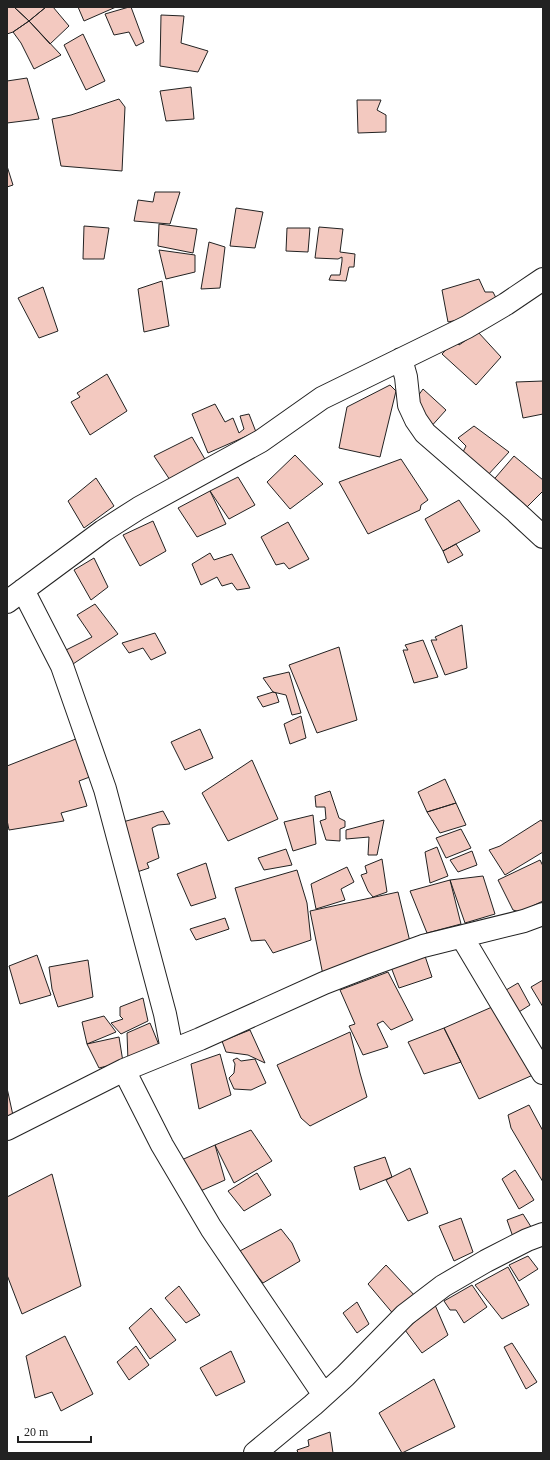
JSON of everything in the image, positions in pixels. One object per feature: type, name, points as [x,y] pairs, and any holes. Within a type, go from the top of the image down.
[{"type":"street","points":[[172,1050],[165,1014],[104,789],[62,666],[15,596],[103,530],[139,508],[261,441],[322,398],[467,326],[506,304],[543,279]]},
{"type":"street","points":[[401,359],[406,377],[410,405],[416,420],[425,433],[543,537]]},
{"type":"street","points":[[7,1129],[124,1070],[273,1005],[373,964],[423,946],[524,921],[543,914]]},
{"type":"street","points":[[462,937],[543,1074]]},
{"type":"street","points":[[124,1070],[162,1145],[211,1228],[324,1395]]},
{"type":"street","points":[[256,1453],[324,1395],[405,1315],[443,1286],[486,1261],[527,1240],[543,1234]]},
{"type":"building","points":[[7,7],[14,7],[29,21],[13,32],[7,34]]},
{"type":"building","points":[[14,7],[46,7],[29,21]]},
{"type":"building","points":[[46,7],[53,7],[69,26],[50,44],[29,21]]},
{"type":"building","points":[[78,7],[116,7],[84,21]]},
{"type":"building","points":[[131,7],[144,42],[136,46],[129,32],[114,35],[105,14]]},
{"type":"building","points":[[161,15],[184,16],[181,43],[208,51],[198,72],[160,66]]},
{"type":"building","points":[[29,21],[61,55],[34,69],[21,43],[13,32]]},
{"type":"building","points":[[83,34],[105,81],[86,90],[64,45]]},
{"type":"building","points":[[27,78],[39,119],[7,123],[7,81]]},
{"type":"building","points":[[191,87],[194,119],[166,121],[160,91]]},
{"type":"building","points":[[119,99],[125,107],[122,171],[61,166],[52,119],[71,115]]},
{"type":"building","points":[[357,100],[381,100],[377,110],[386,115],[386,132],[358,133]]},
{"type":"building","points":[[7,166],[13,185],[7,187]]},
{"type":"building","points":[[155,192],[180,192],[170,224],[134,221],[138,200],[153,202]]},
{"type":"building","points":[[236,208],[263,212],[255,248],[230,246]]},
{"type":"building","points":[[159,224],[197,229],[193,253],[158,246]]},
{"type":"building","points":[[84,226],[109,228],[104,259],[83,259]]},
{"type":"building","points":[[319,227],[343,229],[340,252],[355,254],[354,267],[349,267],[346,281],[329,280],[331,275],[340,275],[342,257],[338,259],[315,258]]},
{"type":"building","points":[[287,228],[310,228],[308,252],[286,251]]},
{"type":"building","points":[[209,242],[225,247],[220,288],[201,289]]},
{"type":"building","points":[[159,250],[195,255],[195,272],[166,279]]},
{"type":"building","points":[[479,279],[485,292],[493,292],[498,302],[477,316],[448,322],[442,290]]},
{"type":"building","points":[[162,281],[169,326],[144,332],[138,289]]},
{"type":"building","points":[[43,287],[58,331],[39,338],[18,298]]},
{"type":"building","points":[[478,332],[501,357],[476,385],[442,354],[455,340],[459,345]]},
{"type":"building","points":[[107,374],[127,411],[90,435],[71,402],[80,397],[77,393]]},
{"type":"building","points":[[543,381],[543,414],[523,418],[516,382]]},
{"type":"building","points":[[390,385],[396,391],[380,457],[339,448],[347,407]]},
{"type":"building","points":[[423,389],[446,410],[428,430],[413,403]]},
{"type":"building","points":[[215,404],[225,422],[233,418],[239,433],[244,429],[240,416],[249,414],[256,432],[208,453],[192,414]]},
{"type":"building","points":[[474,426],[509,452],[487,476],[462,454],[466,446],[458,438]]},
{"type":"building","points":[[192,437],[206,461],[170,480],[154,456]]},
{"type":"building","points":[[295,455],[323,484],[290,509],[267,482]]},
{"type":"building","points":[[514,456],[543,480],[543,491],[524,510],[490,484]]},
{"type":"building","points":[[401,459],[428,500],[421,505],[420,510],[368,534],[339,482]]},
{"type":"building","points":[[238,477],[255,505],[229,519],[210,491]]},
{"type":"building","points":[[96,478],[114,506],[84,528],[68,501]]},
{"type":"building","points":[[210,491],[226,524],[197,537],[178,508]]},
{"type":"building","points":[[459,500],[480,531],[443,551],[425,519]]},
{"type":"building","points":[[153,521],[166,551],[140,566],[123,535]]},
{"type":"building","points":[[288,522],[309,559],[289,569],[284,563],[276,565],[261,537]]},
{"type":"building","points":[[456,544],[463,555],[448,563],[443,551]]},
{"type":"building","points":[[210,553],[214,560],[232,554],[250,588],[237,590],[232,583],[222,586],[217,577],[201,585],[192,564]]},
{"type":"building","points":[[94,558],[108,587],[91,600],[74,570]]},
{"type":"building","points":[[95,604],[118,634],[73,664],[62,652],[92,637],[77,615]]},
{"type":"building","points":[[462,625],[467,668],[445,675],[431,640],[437,640],[435,637]]},
{"type":"building","points":[[155,633],[166,653],[151,660],[143,648],[129,653],[122,643]]},
{"type":"building","points":[[423,640],[438,677],[414,683],[403,650],[408,650],[405,645]]},
{"type":"building","points":[[339,647],[357,720],[317,733],[289,665]]},
{"type":"building","points":[[289,672],[301,713],[292,715],[286,695],[273,692],[263,678]]},
{"type":"building","points":[[273,692],[276,693],[279,702],[263,707],[257,697]]},
{"type":"building","points":[[301,716],[306,738],[290,744],[284,724]]},
{"type":"building","points":[[200,729],[213,758],[185,770],[171,742]]},
{"type":"building","points":[[86,735],[95,775],[79,781],[87,806],[61,813],[64,821],[9,830],[7,820],[7,766]]},
{"type":"building","points":[[252,760],[278,819],[228,841],[202,793]]},
{"type":"building","points":[[445,779],[456,803],[427,812],[418,792]]},
{"type":"building","points":[[330,791],[339,818],[345,821],[345,827],[340,829],[340,841],[326,840],[320,821],[326,819],[325,807],[316,807],[315,796]]},
{"type":"building","points":[[456,803],[466,825],[440,833],[427,812]]},
{"type":"building","points":[[163,811],[170,824],[158,825],[152,828],[159,858],[147,863],[149,868],[134,873],[119,823]]},
{"type":"building","points":[[313,815],[316,844],[293,851],[284,822]]},
{"type":"building","points":[[384,820],[377,855],[368,855],[369,837],[346,839],[346,830]]},
{"type":"building","points":[[541,820],[543,823],[543,852],[505,875],[489,850],[500,846]]},
{"type":"building","points":[[461,829],[471,848],[446,858],[436,838]]},
{"type":"building","points":[[437,847],[448,876],[430,883],[425,852]]},
{"type":"building","points":[[286,849],[292,865],[264,870],[258,858]]},
{"type":"building","points":[[472,851],[477,865],[458,872],[450,860]]},
{"type":"building","points":[[382,859],[387,892],[373,897],[368,891],[361,875],[367,873],[365,866]]},
{"type":"building","points":[[540,860],[543,866],[543,901],[520,912],[513,910],[498,880]]},
{"type":"building","points":[[206,863],[216,898],[191,906],[177,874]]},
{"type":"building","points":[[347,867],[354,882],[341,889],[345,900],[316,909],[311,884]]},
{"type":"building","points":[[297,870],[307,903],[311,940],[273,953],[265,940],[251,941],[235,888]]},
{"type":"building","points":[[483,876],[495,914],[465,923],[450,880]]},
{"type":"building","points":[[450,880],[461,924],[427,933],[410,891]]},
{"type":"building","points":[[398,892],[411,946],[323,975],[310,911]]},
{"type":"building","points":[[225,918],[229,929],[196,940],[190,929]]},
{"type":"building","points":[[37,955],[51,995],[20,1004],[9,966]]},
{"type":"building","points":[[425,956],[432,977],[399,988],[391,967]]},
{"type":"building","points":[[88,960],[93,997],[58,1007],[52,989],[49,967]]},
{"type":"building","points":[[388,972],[413,1020],[391,1030],[383,1021],[377,1024],[388,1047],[363,1055],[349,1026],[355,1024],[340,990]]},
{"type":"building","points":[[543,980],[543,1007],[531,987]]},
{"type":"building","points":[[518,983],[530,1005],[514,1015],[501,993]]},
{"type":"building","points":[[143,998],[148,1021],[121,1034],[111,1023],[123,1019],[120,1016],[120,1007]]},
{"type":"building","points":[[492,1007],[533,1075],[479,1099],[444,1028]]},
{"type":"building","points":[[104,1016],[116,1032],[87,1044],[82,1022]]},
{"type":"building","points":[[150,1023],[161,1050],[128,1061],[127,1033]]},
{"type":"building","points":[[444,1028],[461,1062],[424,1074],[408,1042]]},
{"type":"building","points":[[250,1030],[265,1063],[248,1055],[226,1052],[222,1041]]},
{"type":"building","points":[[350,1032],[367,1097],[310,1126],[301,1118],[277,1065]]},
{"type":"building","points":[[119,1037],[123,1062],[99,1068],[87,1044]]},
{"type":"building","points":[[220,1054],[231,1095],[199,1109],[191,1064]]},
{"type":"building","points":[[237,1058],[241,1061],[255,1059],[266,1083],[251,1090],[234,1089],[229,1078],[234,1073],[235,1064],[233,1060]]},
{"type":"building","points":[[7,1088],[14,1120],[7,1123]]},
{"type":"building","points":[[529,1105],[543,1131],[543,1182],[511,1128],[508,1115]]},
{"type":"building","points":[[251,1130],[272,1161],[234,1183],[215,1145]]},
{"type":"building","points":[[215,1145],[225,1180],[196,1193],[177,1162]]},
{"type":"building","points":[[385,1157],[392,1177],[360,1190],[354,1167]]},
{"type":"building","points":[[410,1168],[428,1213],[408,1221],[386,1180]]},
{"type":"building","points":[[515,1170],[534,1200],[519,1209],[502,1179]]},
{"type":"building","points":[[257,1173],[271,1195],[244,1211],[228,1191]]},
{"type":"building","points":[[52,1174],[81,1286],[22,1314],[7,1275],[7,1197]]},
{"type":"building","points":[[523,1214],[533,1230],[513,1237],[507,1220]]},
{"type":"building","points":[[461,1218],[473,1252],[454,1261],[439,1226]]},
{"type":"building","points":[[281,1229],[292,1243],[300,1261],[263,1283],[238,1252]]},
{"type":"building","points":[[528,1256],[538,1269],[519,1281],[509,1265]]},
{"type":"building","points":[[386,1265],[416,1297],[395,1316],[368,1284]]},
{"type":"building","points":[[508,1267],[529,1305],[502,1319],[475,1285]]},
{"type":"building","points":[[472,1285],[487,1307],[464,1323],[456,1310],[450,1310],[444,1301]]},
{"type":"building","points":[[179,1286],[200,1315],[186,1323],[165,1298]]},
{"type":"building","points":[[357,1302],[369,1324],[357,1333],[343,1313]]},
{"type":"building","points":[[435,1305],[448,1335],[422,1353],[405,1330]]},
{"type":"building","points":[[151,1308],[176,1340],[150,1359],[129,1328]]},
{"type":"building","points":[[65,1336],[93,1394],[61,1411],[52,1392],[35,1398],[26,1356]]},
{"type":"building","points":[[512,1343],[537,1382],[526,1389],[504,1347]]},
{"type":"building","points":[[136,1346],[149,1365],[129,1380],[117,1362]]},
{"type":"building","points":[[231,1351],[245,1382],[216,1396],[200,1368]]},
{"type":"building","points":[[434,1379],[455,1427],[402,1453],[379,1413]]},
{"type":"building","points":[[330,1432],[333,1453],[298,1453],[297,1450],[309,1446],[308,1440]]}]
